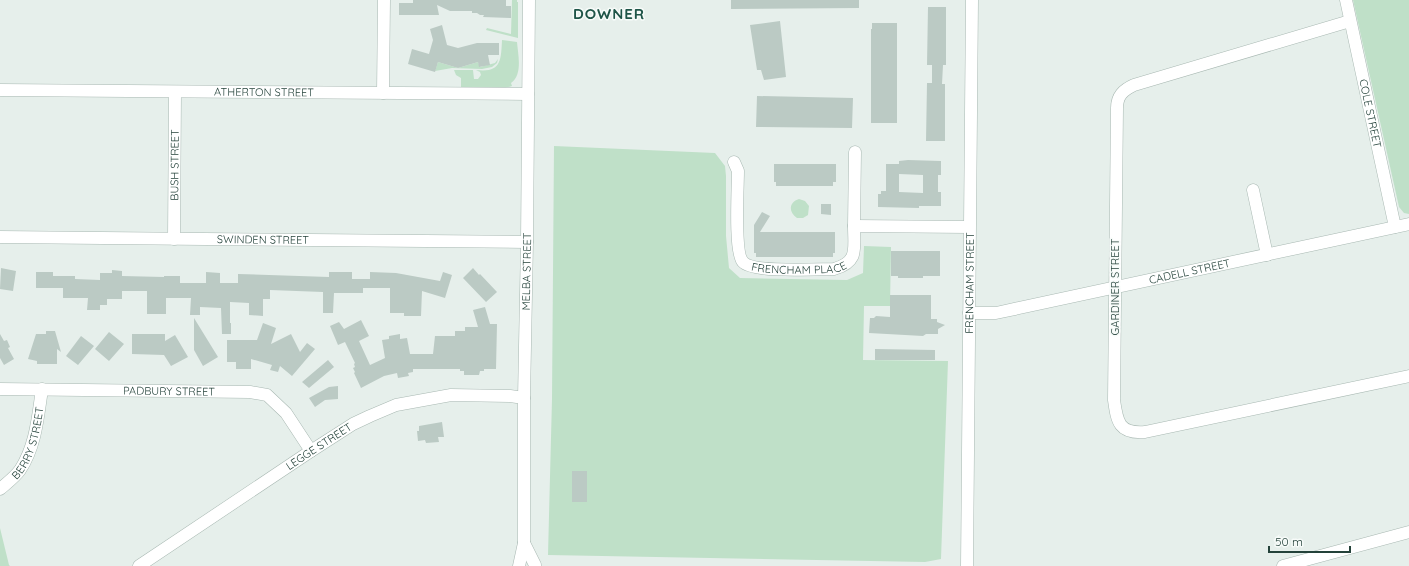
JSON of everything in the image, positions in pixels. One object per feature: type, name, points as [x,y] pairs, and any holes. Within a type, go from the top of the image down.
[{"type":"street","points":[[384,0],[384,93]]},
{"type":"street","name":"MELBA STREET","points":[[520,566],[524,543],[524,398],[529,0]]},
{"type":"street","name":"FRENCHAM STREET","points":[[967,566],[972,0]]},
{"type":"street","name":"COLE STREET","points":[[1346,0],[1394,227]]},
{"type":"street","name":"GARDINER STREET","points":[[1350,21],[1134,85],[1126,89],[1120,95],[1117,102],[1114,400],[1118,422],[1127,431],[1134,433],[1145,432],[1409,376]]},
{"type":"street","name":"ATHERTON STREET","points":[[0,90],[528,94]]},
{"type":"street","name":"BUSH STREET","points":[[174,238],[175,92]]},
{"type":"street","name":"FRENCHAM PLACE","points":[[734,162],[738,171],[738,247],[742,262],[748,266],[761,269],[834,269],[849,263],[854,249],[855,152]]},
{"type":"street","points":[[1253,190],[1267,255]]},
{"type":"street","name":"CADELL STREET","points":[[969,313],[996,313],[1409,224]]},
{"type":"street","points":[[854,226],[969,227]]},
{"type":"street","name":"SWINDEN STREET","points":[[0,237],[527,242]]},
{"type":"street","name":"PADBURY STREET","points":[[0,389],[221,391],[250,392],[267,395],[286,413],[312,451]]},
{"type":"street","name":"BERRY STREET","points":[[0,489],[20,471],[28,456],[34,438],[42,389]]},
{"type":"street","name":"LEGGE STREET","points":[[139,566],[353,424],[370,416],[396,405],[451,395],[510,396],[524,398]]},
{"type":"street","points":[[1283,566],[1409,532]]},
{"type":"street","name":"MELBA STREET","points":[[524,543],[536,565]]},
{"type":"street","points":[[520,566],[527,563],[536,565]]},
{"type":"green space","points":[[512,0],[517,0],[518,2],[518,38],[486,30],[487,28],[511,34]]},
{"type":"green space","points":[[1353,0],[1409,0],[1409,214],[1404,213],[1399,207]]},
{"type":"green space","points":[[502,40],[517,42],[519,64],[517,75],[511,83],[512,86],[505,88],[461,88],[461,78],[456,75],[454,70],[473,70],[474,79],[478,79],[481,75],[480,72],[476,70],[490,70],[498,64],[501,54]]},
{"type":"green space","points":[[498,59],[497,63],[492,67],[482,69],[452,68],[435,71],[438,62],[458,68],[478,62],[480,67],[495,63]]},
{"type":"green space","points":[[554,146],[715,153],[725,166],[726,236],[729,268],[740,278],[847,280],[863,273],[864,246],[891,247],[890,306],[864,306],[863,360],[948,361],[941,559],[925,562],[548,555],[552,399]]},
{"type":"green space","points":[[799,199],[805,201],[809,206],[808,215],[803,218],[797,218],[794,216],[791,210],[793,202]]},
{"type":"green space","points":[[0,528],[9,565],[10,566],[0,566]]},
{"type":"building","points":[[413,0],[506,0],[506,6],[511,6],[511,18],[483,17],[484,15],[472,13],[472,11],[450,11],[437,5],[439,15],[399,15],[399,3],[413,3]]},
{"type":"building","points":[[731,0],[859,0],[859,8],[731,9]]},
{"type":"building","points":[[928,7],[946,7],[946,65],[943,65],[942,84],[945,84],[945,141],[926,141],[927,83],[932,83],[932,65],[927,65]]},
{"type":"building","points":[[780,21],[786,77],[764,80],[761,70],[757,70],[750,25]]},
{"type":"building","points":[[872,23],[897,23],[897,123],[871,123]]},
{"type":"building","points":[[442,25],[447,45],[458,48],[477,43],[499,43],[499,55],[488,55],[490,65],[479,67],[478,62],[458,68],[438,62],[435,72],[408,64],[412,49],[429,54],[433,40],[430,29]]},
{"type":"building","points":[[757,96],[853,98],[852,128],[756,127]]},
{"type":"building","points":[[899,161],[941,161],[941,175],[938,175],[938,192],[941,192],[941,206],[919,206],[919,208],[878,207],[878,194],[881,194],[881,191],[886,191],[886,164],[899,164]],"holes":[[[899,174],[923,175],[923,193],[899,192]]]},
{"type":"building","points":[[774,164],[836,164],[836,182],[833,182],[833,186],[776,186],[776,182],[774,182]]},
{"type":"building","points":[[821,204],[831,204],[831,215],[821,214]]},
{"type":"building","points":[[762,212],[770,216],[760,232],[835,232],[835,253],[833,253],[833,257],[756,257],[756,253],[754,253],[754,225]]},
{"type":"building","points":[[891,251],[940,251],[940,276],[898,278],[898,276],[891,276]]},
{"type":"building","points":[[1,268],[16,271],[13,291],[0,289]]},
{"type":"building","points":[[473,268],[497,292],[486,302],[463,278]]},
{"type":"building","points":[[112,270],[122,271],[122,276],[180,276],[180,283],[206,283],[206,272],[220,273],[220,283],[238,283],[238,274],[329,277],[329,272],[352,272],[352,279],[370,279],[370,272],[396,273],[440,281],[443,272],[452,275],[445,298],[422,291],[421,316],[404,316],[404,313],[390,313],[390,288],[363,288],[363,293],[334,293],[333,313],[323,313],[323,292],[270,290],[270,299],[263,299],[263,316],[249,315],[249,303],[230,302],[231,334],[222,334],[221,308],[200,307],[200,315],[190,315],[191,298],[166,298],[166,314],[147,314],[147,291],[122,291],[122,299],[107,299],[107,305],[100,305],[100,310],[87,310],[88,298],[63,298],[63,288],[36,288],[36,272],[53,272],[53,276],[75,276],[75,279],[100,280],[100,273],[112,273]]},
{"type":"building","points":[[890,295],[931,295],[931,319],[937,319],[937,322],[945,325],[938,329],[938,334],[926,334],[923,336],[869,333],[870,318],[874,318],[876,316],[890,317]]},
{"type":"building","points":[[485,307],[490,324],[497,324],[496,369],[484,369],[484,371],[480,371],[479,375],[464,375],[464,371],[460,371],[460,369],[413,369],[413,372],[408,373],[409,376],[398,378],[397,373],[384,376],[361,388],[354,373],[353,368],[355,367],[355,363],[345,342],[338,345],[330,326],[339,322],[344,329],[361,320],[369,336],[359,341],[370,365],[385,358],[382,340],[389,339],[389,336],[400,334],[400,339],[407,338],[410,354],[433,354],[435,336],[455,336],[455,331],[465,331],[465,327],[478,327],[473,310]]},
{"type":"building","points":[[194,318],[218,357],[203,366],[194,350]]},
{"type":"building","points":[[263,323],[276,328],[271,344],[291,334],[300,352],[307,343],[315,349],[292,376],[280,366],[278,372],[270,370],[272,365],[251,359],[251,369],[236,369],[236,362],[227,362],[227,340],[257,340]]},
{"type":"building","points":[[46,331],[55,331],[61,352],[57,349],[57,364],[37,364],[37,361],[28,359],[36,334],[46,334]]},
{"type":"building","points":[[109,332],[124,344],[109,361],[95,349]]},
{"type":"building","points":[[0,334],[4,341],[7,340],[10,347],[8,348],[14,359],[4,365],[0,358]]},
{"type":"building","points":[[132,334],[165,334],[165,341],[175,335],[188,357],[171,366],[164,355],[132,354]]},
{"type":"building","points":[[81,336],[94,346],[78,365],[66,356]]},
{"type":"building","points":[[875,349],[935,350],[935,360],[875,360]]},
{"type":"building","points":[[328,360],[334,367],[309,388],[302,382]]},
{"type":"building","points":[[338,386],[338,399],[325,400],[315,407],[309,398],[329,387]]},
{"type":"building","points":[[442,422],[444,437],[438,437],[439,442],[426,443],[425,440],[418,441],[417,431],[419,431],[419,426]]},
{"type":"building","points":[[572,471],[587,471],[587,502],[572,502]]},
{"type":"district","name":"DOWNER","points":[[609,14]]}]
